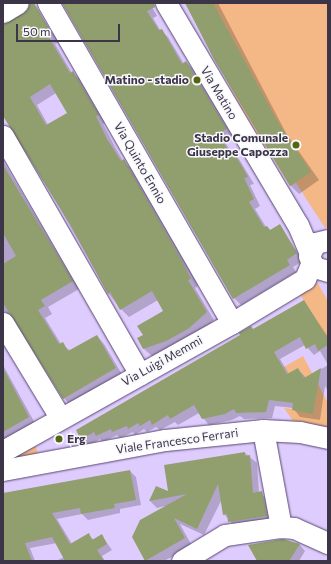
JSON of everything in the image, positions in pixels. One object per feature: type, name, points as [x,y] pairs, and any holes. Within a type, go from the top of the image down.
[{"type":"street","points":[[3,12],[18,3]]},
{"type":"street","name":"Via Quinto Ennio","points":[[48,3],[232,323]]},
{"type":"street","name":"Via Matino","points":[[166,3],[298,225],[314,236],[321,260]]},
{"type":"street","points":[[3,136],[140,374]]},
{"type":"street","name":"Via Luigi Memmi","points":[[3,451],[60,417],[232,323],[305,279],[321,260]]},
{"type":"street","points":[[3,323],[60,417]]},
{"type":"street","points":[[263,430],[281,527]]},
{"type":"street","name":"Viale Francesco Ferrari","points":[[3,470],[164,440],[263,430],[300,432],[328,438]]},
{"type":"street","points":[[182,561],[225,536],[281,527],[294,528],[328,543]]},
{"type":"shaded area","name":"Stadio Comunale Giuseppe Capozza","points":[[185,3],[328,3],[328,226],[325,228],[296,183],[290,186],[241,107]]},
{"type":"shaded area","points":[[317,282],[328,301],[328,341],[300,294]]},
{"type":"shaded area","points":[[303,356],[328,403],[328,428],[293,421],[284,408],[311,411],[314,394],[299,369],[289,374],[284,367]]},
{"type":"shaded area","points":[[34,442],[39,456],[5,459]]},
{"type":"building","points":[[30,3],[34,3],[52,34],[48,36],[70,73],[73,71],[99,115],[96,116],[107,139],[121,161],[124,159],[182,261],[191,279],[188,280],[207,312],[188,329],[166,341],[143,349],[137,338],[143,335],[137,326],[163,311],[152,291],[120,310],[110,292],[108,294],[71,226],[3,116],[3,24],[24,13]],"holes":[[[50,84],[67,113],[46,125],[30,97]]]},
{"type":"building","points":[[62,3],[154,3],[155,7],[147,11],[159,30],[162,29],[182,64],[186,61],[227,129],[218,134],[230,153],[233,151],[248,177],[244,178],[254,199],[249,202],[264,227],[267,226],[270,230],[280,224],[297,253],[287,260],[290,265],[233,299]]},
{"type":"building","points":[[185,3],[213,3],[279,124],[311,172],[290,186],[215,61]]},
{"type":"building","points":[[3,165],[73,281],[41,300],[45,306],[38,310],[59,344],[63,342],[68,351],[97,335],[116,368],[63,399],[3,303],[3,264],[16,256],[3,233]]},
{"type":"building","points":[[304,300],[328,339],[328,345],[318,351],[315,344],[306,349],[300,337],[274,352],[287,374],[298,368],[304,378],[321,368],[313,414],[292,410],[293,403],[269,400],[266,412],[236,413],[234,409],[225,414],[202,419],[194,405],[170,419],[168,415],[152,425],[150,420],[140,426],[138,423],[128,429],[127,426],[112,432],[111,429],[96,436],[94,432],[81,440],[76,430],[240,335],[239,333],[251,326],[253,329]]},
{"type":"building","points":[[3,368],[29,417],[3,432]]},
{"type":"building","points":[[245,452],[245,456],[250,455],[253,493],[262,491],[267,516],[228,522],[227,514],[223,515],[218,484],[197,529],[174,518],[185,538],[145,561],[132,537],[140,520],[187,494],[149,501],[156,486],[168,491],[164,465]]},
{"type":"building","points":[[130,470],[136,500],[114,504],[115,508],[81,514],[80,508],[52,513],[70,544],[89,533],[92,540],[102,534],[107,544],[97,550],[104,561],[65,561],[52,537],[25,543],[32,561],[3,561],[3,493]]},
{"type":"building","points":[[283,539],[300,544],[289,561],[257,561],[248,545]]},
{"type":"place","name":"Matino - stadio","points":[[197,80]]},
{"type":"place","name":"Stadio Comunale Giuseppe Capozza","points":[[296,145]]},
{"type":"place","name":"Erg","points":[[59,439]]}]
